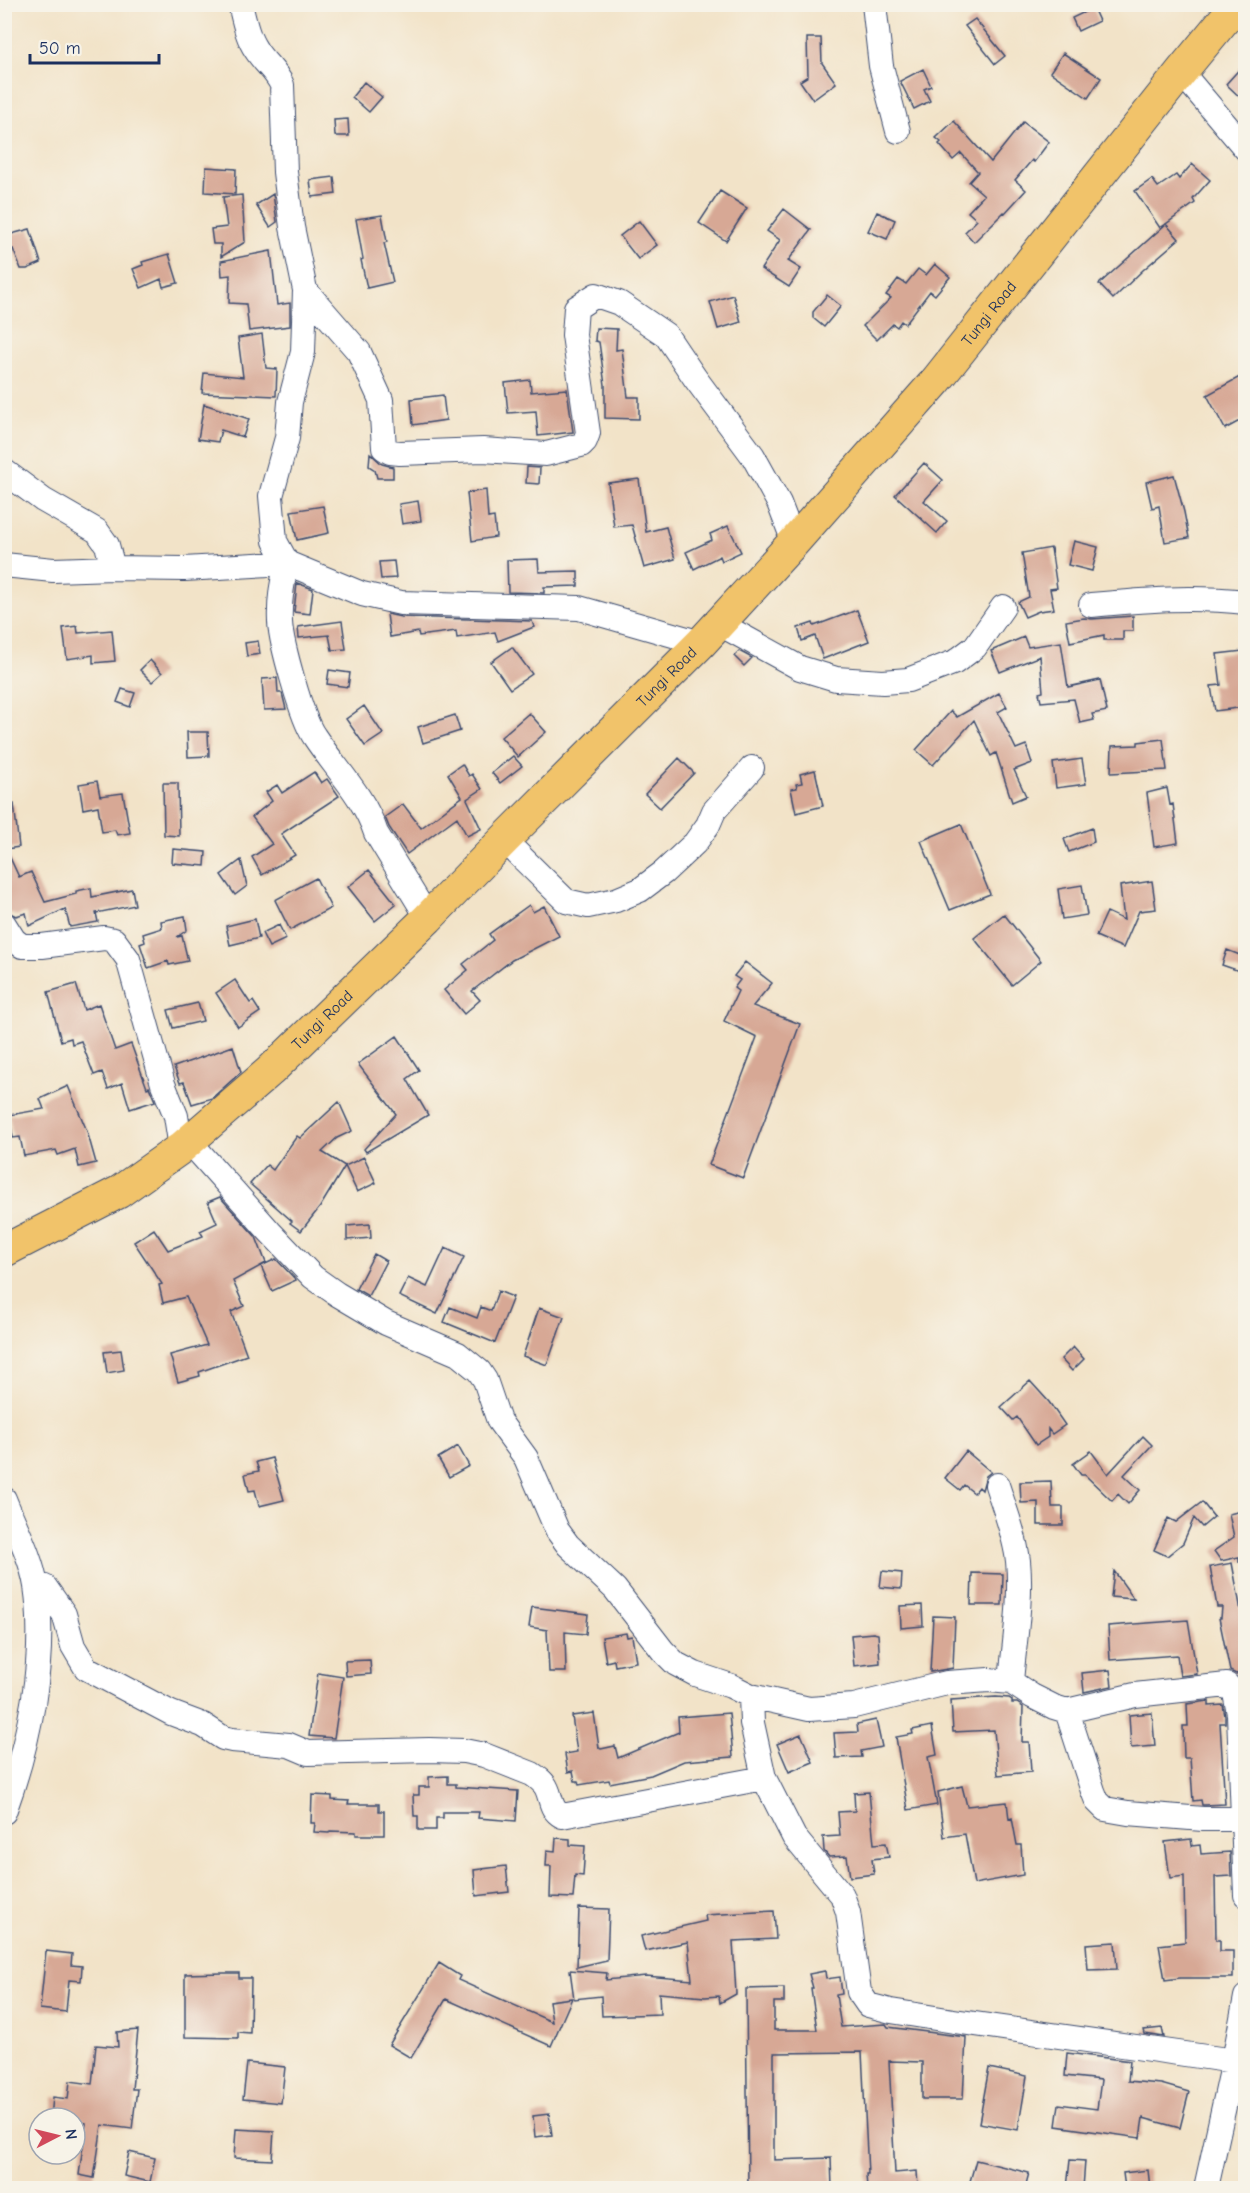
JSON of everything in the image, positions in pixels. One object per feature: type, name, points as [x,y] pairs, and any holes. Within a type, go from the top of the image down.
[{"type":"main road","name":"Tungi Road","points":[[4,1251],[119,1192],[185,1145],[270,1071],[428,918],[710,633],[936,381],[1237,4]]},
{"type":"street","points":[[240,4],[251,41],[258,53],[278,75],[282,85],[285,172],[292,227],[305,290],[303,352],[290,402],[286,438],[270,506],[275,541],[287,563],[281,586],[279,624],[298,696],[312,734],[358,796],[376,833],[428,918]]},
{"type":"street","points":[[874,4],[881,66],[898,131]]},
{"type":"street","points":[[1181,72],[1245,149]]},
{"type":"street","points":[[305,290],[359,352],[381,400],[384,448],[390,452],[400,453],[483,450],[546,453],[582,445],[588,434],[574,335],[576,308],[596,295],[620,303],[666,335],[753,456],[779,503],[794,542]]},
{"type":"street","points":[[4,471],[43,500],[97,531],[107,544],[113,568]]},
{"type":"street","points":[[4,565],[54,570],[184,569],[287,563],[362,594],[401,603],[579,608],[710,633],[800,668],[836,679],[883,682],[908,680],[955,662],[975,647],[1003,607]]},
{"type":"street","points":[[1091,605],[1169,598],[1208,598],[1245,602]]},
{"type":"street","points":[[504,840],[566,901],[588,906],[616,900],[640,890],[664,872],[687,850],[708,825],[714,811],[752,768]]},
{"type":"street","points":[[4,924],[14,940],[22,946],[42,946],[104,938],[114,940],[128,960],[163,1084],[185,1145],[314,1277],[337,1294],[386,1323],[458,1354],[479,1371],[485,1380],[499,1421],[526,1458],[557,1530],[568,1545],[615,1589],[663,1651],[676,1664],[751,1696],[809,1708],[843,1707],[897,1697],[947,1683],[989,1680],[1011,1682],[1032,1696],[1067,1711],[1135,1695],[1227,1684],[1241,1702],[1245,1895]]},
{"type":"street","points":[[997,1485],[1015,1541],[1018,1563],[1011,1682]]},
{"type":"street","points":[[4,1499],[36,1584],[40,1627],[38,1663],[23,1754],[4,1812]]},
{"type":"street","points":[[36,1584],[45,1587],[64,1614],[73,1646],[86,1668],[171,1713],[202,1725],[223,1738],[289,1745],[308,1753],[429,1750],[464,1751],[484,1755],[532,1773],[539,1778],[547,1787],[553,1809],[562,1816],[764,1778]]},
{"type":"street","points":[[751,1696],[752,1723],[764,1778],[794,1837],[842,1895],[848,1912],[858,1992],[868,2005],[954,2021],[1234,2061]]},
{"type":"street","points":[[1067,1711],[1093,1791],[1105,1809],[1142,1815],[1242,1819]]},
{"type":"street","points":[[1206,2188],[1234,2061],[1245,1997]]},
{"type":"building","points":[[1093,8],[1099,21],[1078,31],[1072,18]]},
{"type":"building","points":[[975,19],[1005,56],[995,64],[965,26]]},
{"type":"building","points":[[807,38],[821,38],[822,63],[836,83],[813,100],[800,81],[808,76]]},
{"type":"building","points":[[1063,53],[1101,78],[1088,98],[1050,72]]},
{"type":"building","points":[[1245,63],[1245,102],[1226,84]]},
{"type":"building","points":[[923,69],[931,86],[924,89],[930,101],[914,109],[900,81]]},
{"type":"building","points":[[364,82],[382,97],[369,112],[352,97]]},
{"type":"building","points":[[348,119],[349,136],[335,136],[334,120]]},
{"type":"building","points":[[954,121],[991,162],[1023,122],[1049,142],[1034,162],[1032,160],[1015,180],[1026,190],[974,242],[965,232],[977,220],[968,212],[984,195],[969,182],[978,172],[961,153],[953,160],[936,138]]},
{"type":"building","points":[[1192,164],[1210,180],[1193,199],[1195,203],[1160,228],[1135,191],[1152,179],[1158,187],[1176,175],[1179,179]]},
{"type":"building","points":[[206,167],[236,169],[235,194],[205,192]]},
{"type":"building","points":[[334,177],[336,194],[312,197],[310,180]]},
{"type":"building","points":[[720,191],[747,208],[726,241],[699,223]]},
{"type":"building","points":[[273,194],[277,222],[270,227],[256,205]]},
{"type":"building","points":[[242,195],[245,242],[221,257],[221,244],[213,244],[211,229],[227,227],[223,197]]},
{"type":"building","points":[[784,209],[811,230],[788,261],[801,269],[789,287],[761,269],[780,240],[767,231]]},
{"type":"building","points":[[877,212],[895,220],[887,239],[868,231]]},
{"type":"building","points":[[382,215],[387,242],[384,243],[393,282],[367,288],[356,219]]},
{"type":"building","points":[[639,221],[657,245],[638,259],[620,236]]},
{"type":"building","points":[[1166,224],[1179,239],[1113,299],[1099,284]]},
{"type":"building","points":[[30,229],[41,263],[21,269],[13,249],[9,250],[4,236]]},
{"type":"building","points":[[271,251],[277,305],[290,303],[290,326],[249,331],[246,304],[229,303],[230,275],[222,276],[221,261]]},
{"type":"building","points":[[169,254],[178,283],[163,287],[161,279],[141,288],[133,269],[143,265],[142,262]]},
{"type":"building","points":[[935,264],[950,277],[935,295],[930,291],[905,324],[901,321],[897,327],[893,324],[877,340],[863,326],[891,298],[886,295],[898,279],[906,284],[918,269],[926,275]]},
{"type":"building","points":[[733,295],[741,322],[718,329],[710,302]]},
{"type":"building","points":[[827,295],[841,306],[824,327],[813,318],[813,312]]},
{"type":"building","points":[[596,328],[617,329],[616,350],[622,349],[628,397],[639,397],[639,419],[605,418],[605,385],[599,342],[595,341]]},
{"type":"building","points":[[262,334],[266,368],[277,369],[276,396],[202,393],[204,373],[243,377],[238,338]]},
{"type":"building","points":[[1245,374],[1245,418],[1225,429],[1207,395]]},
{"type":"building","points":[[530,380],[531,392],[567,389],[573,432],[538,436],[536,411],[508,413],[505,383]]},
{"type":"building","points":[[443,395],[446,420],[413,425],[411,399]]},
{"type":"building","points":[[204,404],[249,419],[243,437],[221,430],[218,442],[198,439]]},
{"type":"building","points":[[370,453],[382,464],[393,467],[393,478],[377,478],[375,470],[369,466]]},
{"type":"building","points":[[924,463],[943,480],[924,501],[947,521],[937,533],[895,495]]},
{"type":"building","points":[[527,467],[540,468],[539,484],[526,483]]},
{"type":"building","points":[[1174,475],[1189,538],[1165,542],[1159,506],[1152,508],[1146,482]]},
{"type":"building","points":[[639,479],[646,532],[666,527],[675,559],[644,568],[632,525],[614,527],[608,483]]},
{"type":"building","points":[[486,490],[488,518],[494,517],[496,537],[472,541],[467,493]]},
{"type":"building","points":[[418,501],[421,521],[402,524],[399,504]]},
{"type":"building","points":[[323,506],[329,533],[297,540],[291,511]]},
{"type":"building","points":[[728,526],[741,552],[722,561],[720,556],[694,569],[686,552],[712,540],[710,534]]},
{"type":"building","points":[[1074,541],[1098,547],[1092,571],[1068,565]]},
{"type":"building","points":[[1051,548],[1057,588],[1050,589],[1054,609],[1039,611],[1025,617],[1018,602],[1029,597],[1022,553]]},
{"type":"building","points":[[538,559],[539,572],[578,571],[578,586],[544,587],[544,593],[508,592],[507,560]]},
{"type":"building","points":[[394,561],[396,578],[381,579],[379,562]]},
{"type":"building","points":[[297,583],[313,589],[310,614],[294,612]]},
{"type":"building","points":[[857,610],[869,641],[823,659],[815,636],[802,641],[798,628],[813,623],[814,626]]},
{"type":"building","points":[[387,614],[401,617],[532,621],[534,627],[498,641],[495,632],[457,638],[456,631],[419,636],[418,632],[390,637]]},
{"type":"building","points":[[1133,616],[1133,631],[1123,631],[1123,640],[1104,640],[1104,635],[1070,642],[1066,621]]},
{"type":"building","points":[[342,621],[346,649],[332,650],[329,635],[299,638],[298,627]]},
{"type":"building","points":[[77,626],[78,633],[112,630],[115,661],[93,663],[93,655],[67,659],[63,628]]},
{"type":"building","points":[[1024,637],[1028,647],[1061,642],[1068,687],[1100,680],[1107,711],[1092,714],[1094,720],[1080,723],[1074,699],[1041,702],[1039,693],[1043,692],[1040,656],[1000,672],[991,651]]},
{"type":"building","points":[[258,641],[260,654],[247,656],[245,643]]},
{"type":"building","points":[[512,647],[532,674],[510,689],[491,662]]},
{"type":"building","points":[[739,651],[752,658],[744,666],[734,656]]},
{"type":"building","points":[[1243,651],[1245,707],[1215,711],[1211,686],[1221,685],[1217,654]]},
{"type":"building","points":[[150,660],[162,673],[152,682],[140,670]]},
{"type":"building","points":[[329,670],[350,673],[348,687],[327,684]]},
{"type":"building","points":[[277,678],[278,693],[282,693],[286,709],[264,710],[262,679]]},
{"type":"building","points":[[122,689],[135,693],[130,707],[117,702]]},
{"type":"building","points":[[999,693],[1007,707],[998,712],[1016,749],[1026,745],[1032,763],[1014,770],[1026,796],[1012,802],[996,753],[991,756],[974,720],[933,765],[916,750],[951,711],[957,717]]},
{"type":"building","points":[[364,706],[383,734],[365,746],[346,719]]},
{"type":"building","points":[[529,713],[546,732],[518,757],[501,737]]},
{"type":"building","points":[[455,715],[460,731],[423,743],[418,727]]},
{"type":"building","points":[[187,732],[208,732],[209,756],[188,757]]},
{"type":"building","points":[[1163,739],[1167,770],[1111,773],[1112,746],[1138,745],[1138,742]]},
{"type":"building","points":[[513,756],[522,766],[500,783],[492,773]]},
{"type":"building","points":[[679,758],[694,773],[660,808],[645,794]]},
{"type":"building","points":[[1082,759],[1086,784],[1056,788],[1053,763]]},
{"type":"building","points":[[462,764],[469,776],[472,774],[482,789],[467,799],[481,829],[467,836],[457,817],[407,854],[385,817],[403,804],[421,828],[462,797],[448,774]]},
{"type":"building","points":[[815,770],[823,806],[796,813],[791,789],[797,788],[796,784],[802,783],[800,774]]},
{"type":"building","points":[[314,772],[321,783],[327,779],[339,796],[281,834],[295,855],[262,875],[252,857],[272,844],[252,817],[272,801],[266,792],[277,785],[282,793]]},
{"type":"building","points":[[97,781],[100,796],[123,793],[130,833],[117,835],[115,830],[102,832],[98,806],[83,809],[79,784]]},
{"type":"building","points":[[163,783],[178,783],[179,836],[164,835]]},
{"type":"building","points":[[1167,788],[1170,805],[1173,804],[1178,843],[1154,847],[1147,793]]},
{"type":"building","points":[[4,804],[14,804],[19,847],[6,849],[19,877],[31,872],[45,902],[91,888],[92,897],[132,889],[135,905],[96,913],[98,922],[70,927],[65,909],[29,926],[26,913],[16,916],[4,910]]},
{"type":"building","points":[[961,824],[990,894],[950,910],[921,841]]},
{"type":"building","points":[[1092,828],[1094,842],[1069,852],[1064,839]]},
{"type":"building","points":[[173,849],[206,852],[205,866],[172,863]]},
{"type":"building","points":[[241,860],[247,886],[235,895],[221,875]]},
{"type":"building","points":[[369,870],[396,904],[375,921],[348,887]]},
{"type":"building","points":[[316,878],[331,908],[290,930],[275,900]]},
{"type":"building","points":[[1152,881],[1156,909],[1139,911],[1123,948],[1096,936],[1107,912],[1124,920],[1120,886]]},
{"type":"building","points":[[1082,885],[1087,915],[1062,919],[1058,889]]},
{"type":"building","points":[[529,905],[533,912],[544,906],[559,936],[512,960],[472,991],[480,1000],[464,1014],[444,990],[468,970],[463,964],[493,940],[489,934]]},
{"type":"building","points":[[1004,914],[1041,961],[1012,985],[974,938]]},
{"type":"building","points":[[185,916],[187,930],[177,937],[182,936],[188,961],[169,965],[168,961],[148,968],[140,944],[145,942],[143,934],[162,928],[161,921]]},
{"type":"building","points":[[255,919],[259,938],[230,945],[226,926]]},
{"type":"building","points":[[279,925],[286,939],[269,947],[262,933]]},
{"type":"building","points":[[1227,950],[1245,957],[1245,973],[1222,965]]},
{"type":"building","points":[[745,962],[772,983],[753,1006],[800,1024],[743,1178],[709,1165],[757,1037],[724,1021],[738,991],[734,988],[740,980],[734,976]]},
{"type":"building","points":[[235,980],[250,1003],[253,1001],[260,1012],[238,1027],[216,993]]},
{"type":"building","points":[[76,984],[84,1010],[99,1004],[115,1050],[131,1044],[147,1088],[149,1087],[155,1101],[130,1109],[122,1083],[108,1089],[102,1072],[94,1075],[81,1041],[72,1044],[71,1038],[61,1041],[48,992]]},
{"type":"building","points":[[198,1003],[203,1021],[173,1028],[168,1010]]},
{"type":"building","points":[[397,1036],[419,1070],[407,1079],[428,1115],[366,1152],[364,1149],[396,1114],[358,1064]]},
{"type":"building","points":[[233,1046],[241,1072],[212,1098],[192,1104],[184,1082],[180,1083],[174,1067]]},
{"type":"building","points":[[68,1086],[87,1131],[96,1163],[79,1167],[75,1149],[58,1155],[56,1150],[24,1156],[20,1137],[13,1138],[9,1115],[44,1109],[40,1099]]},
{"type":"building","points":[[339,1102],[352,1131],[337,1138],[322,1152],[345,1166],[320,1207],[301,1231],[250,1184],[267,1165],[273,1170],[297,1136],[300,1138]]},
{"type":"building","points":[[364,1157],[376,1183],[357,1192],[345,1166]]},
{"type":"building","points":[[220,1197],[256,1237],[266,1263],[233,1281],[244,1306],[231,1312],[247,1355],[199,1372],[200,1376],[178,1382],[170,1355],[207,1345],[186,1297],[163,1303],[159,1285],[162,1284],[134,1242],[154,1229],[168,1250],[203,1236],[200,1231],[217,1223],[208,1202]]},
{"type":"building","points":[[370,1224],[371,1238],[347,1240],[347,1226]]},
{"type":"building","points":[[445,1248],[464,1257],[437,1314],[399,1296],[408,1278],[427,1287]]},
{"type":"building","points":[[374,1254],[386,1261],[368,1296],[356,1289]]},
{"type":"building","points":[[276,1259],[296,1280],[272,1291],[261,1266]]},
{"type":"building","points":[[498,1291],[513,1297],[495,1343],[444,1322],[450,1307],[477,1318],[481,1307],[491,1311]]},
{"type":"building","points":[[539,1308],[564,1317],[547,1365],[523,1356]]},
{"type":"building","points":[[1073,1347],[1084,1359],[1072,1371],[1061,1359]]},
{"type":"building","points":[[121,1350],[124,1370],[107,1373],[104,1352]]},
{"type":"building","points":[[1030,1381],[1065,1425],[1052,1434],[1048,1429],[1048,1437],[1036,1445],[1017,1417],[1013,1420],[1001,1407]]},
{"type":"building","points":[[1143,1436],[1152,1445],[1124,1475],[1140,1490],[1128,1504],[1118,1494],[1112,1501],[1085,1475],[1081,1475],[1073,1464],[1091,1451],[1108,1474]]},
{"type":"building","points":[[458,1446],[469,1466],[449,1477],[438,1458]]},
{"type":"building","points":[[966,1451],[991,1472],[986,1476],[982,1490],[979,1487],[974,1493],[964,1485],[960,1490],[945,1478]]},
{"type":"building","points":[[272,1458],[284,1500],[259,1506],[255,1490],[249,1491],[245,1474],[259,1471],[256,1462]]},
{"type":"building","points":[[1051,1481],[1052,1507],[1063,1507],[1063,1525],[1038,1525],[1038,1502],[1021,1503],[1020,1482]]},
{"type":"building","points":[[1202,1502],[1214,1517],[1202,1527],[1194,1518],[1183,1543],[1167,1556],[1154,1550],[1168,1518],[1176,1522]]},
{"type":"building","points":[[1245,1510],[1245,1561],[1239,1562],[1239,1557],[1221,1561],[1214,1551],[1234,1537],[1229,1514]]},
{"type":"building","points":[[1232,1563],[1245,1632],[1245,1672],[1236,1674],[1230,1671],[1219,1618],[1221,1618],[1222,1607],[1217,1607],[1210,1567]]},
{"type":"building","points":[[882,1571],[902,1573],[901,1589],[880,1587]]},
{"type":"building","points":[[1114,1571],[1134,1599],[1111,1597]]},
{"type":"building","points":[[972,1573],[1003,1574],[1002,1605],[971,1605]]},
{"type":"building","points":[[922,1605],[923,1626],[901,1628],[900,1606]]},
{"type":"building","points":[[532,1607],[588,1614],[586,1634],[565,1632],[566,1672],[549,1672],[547,1630],[529,1627]]},
{"type":"building","points":[[933,1616],[955,1617],[953,1668],[930,1672]]},
{"type":"building","points":[[1188,1620],[1197,1674],[1180,1676],[1177,1655],[1110,1660],[1108,1626]]},
{"type":"building","points":[[626,1633],[627,1637],[632,1636],[636,1662],[615,1666],[614,1660],[606,1662],[602,1637]]},
{"type":"building","points":[[878,1634],[880,1663],[854,1666],[851,1635]]},
{"type":"building","points":[[370,1660],[371,1674],[346,1676],[345,1661]]},
{"type":"building","points":[[1110,1670],[1112,1686],[1084,1692],[1082,1673]]},
{"type":"building","points":[[318,1673],[343,1677],[334,1738],[309,1736]]},
{"type":"building","points":[[1009,1698],[1012,1703],[1023,1707],[1022,1742],[1029,1742],[1031,1772],[998,1775],[994,1730],[953,1732],[951,1700]]},
{"type":"building","points":[[1209,1701],[1209,1706],[1223,1705],[1225,1716],[1225,1723],[1220,1723],[1225,1804],[1202,1805],[1201,1800],[1193,1801],[1190,1758],[1184,1758],[1183,1726],[1188,1726],[1187,1704]]},
{"type":"building","points":[[594,1713],[599,1748],[615,1746],[618,1758],[679,1732],[678,1717],[729,1713],[733,1757],[684,1761],[651,1775],[610,1783],[609,1780],[579,1785],[578,1781],[575,1781],[573,1771],[568,1772],[565,1754],[577,1752],[572,1716]]},
{"type":"building","points":[[1152,1713],[1155,1746],[1131,1748],[1129,1715]]},
{"type":"building","points":[[876,1720],[882,1747],[861,1751],[862,1757],[836,1758],[834,1733],[858,1732],[857,1724]]},
{"type":"building","points":[[932,1726],[937,1755],[928,1757],[937,1805],[908,1810],[896,1737],[913,1734],[912,1730]]},
{"type":"building","points":[[801,1734],[813,1762],[789,1772],[777,1744]]},
{"type":"building","points":[[448,1776],[448,1784],[456,1784],[456,1787],[518,1791],[516,1821],[478,1818],[479,1812],[443,1812],[443,1818],[436,1818],[436,1830],[418,1830],[418,1816],[414,1816],[413,1795],[419,1795],[419,1787],[429,1787],[429,1777]]},
{"type":"building","points":[[962,1786],[967,1806],[1007,1802],[1009,1819],[1012,1818],[1017,1845],[1021,1845],[1023,1875],[974,1884],[965,1834],[944,1837],[938,1792]]},
{"type":"building","points":[[869,1792],[874,1844],[886,1843],[889,1857],[872,1859],[874,1874],[850,1877],[847,1856],[829,1857],[824,1851],[823,1837],[840,1836],[838,1812],[855,1811],[854,1793]]},
{"type":"building","points":[[312,1795],[332,1796],[332,1800],[349,1801],[348,1804],[379,1804],[379,1811],[384,1811],[384,1835],[314,1832],[315,1823],[311,1823]]},
{"type":"building","points":[[556,1838],[570,1839],[570,1845],[585,1846],[583,1876],[575,1875],[573,1898],[550,1897],[551,1866],[546,1866],[547,1850],[555,1851]]},
{"type":"building","points":[[1191,1839],[1192,1846],[1200,1845],[1201,1854],[1230,1852],[1231,1876],[1215,1877],[1216,1940],[1220,1940],[1220,1951],[1233,1951],[1233,1978],[1165,1980],[1159,1945],[1185,1942],[1184,1876],[1170,1878],[1165,1842]]},
{"type":"building","points":[[506,1866],[509,1892],[476,1896],[474,1870]]},
{"type":"building","points":[[579,1908],[609,1909],[607,1960],[577,1967]]},
{"type":"building","points":[[774,1911],[776,1939],[733,1941],[736,1994],[720,2003],[719,1996],[659,1993],[660,2014],[602,2016],[601,1996],[574,1999],[570,1970],[607,1973],[606,1980],[646,1976],[692,1980],[688,1942],[645,1951],[641,1936],[706,1921],[705,1915]]},
{"type":"building","points":[[1115,1942],[1117,1969],[1088,1970],[1086,1944]]},
{"type":"building","points":[[46,1951],[72,1954],[71,1965],[82,1966],[81,1981],[69,1980],[66,2012],[40,2009]]},
{"type":"building","points":[[439,1963],[460,1976],[458,1980],[552,2022],[549,2001],[572,1998],[551,2046],[446,1999],[411,2058],[389,2045]]},
{"type":"building","points":[[825,1971],[826,1979],[840,1977],[842,1994],[836,1995],[841,2027],[886,2024],[888,2027],[966,2037],[963,2099],[922,2099],[922,2062],[889,2061],[895,2173],[917,2171],[918,2188],[867,2188],[862,2052],[774,2053],[774,2160],[831,2158],[832,2188],[748,2188],[746,1989],[784,1988],[784,2002],[774,2002],[774,2030],[817,2030],[811,1988],[813,1988],[809,1974]]},
{"type":"building","points":[[239,1973],[239,1978],[251,1978],[250,2033],[238,2032],[238,2038],[185,2037],[185,1974]]},
{"type":"building","points":[[1162,2028],[1164,2037],[1145,2034],[1144,2030]]},
{"type":"building","points":[[138,2030],[132,2089],[137,2089],[132,2129],[102,2125],[94,2178],[79,2175],[80,2166],[87,2166],[87,2106],[52,2106],[53,2097],[68,2099],[70,2081],[92,2084],[96,2045],[118,2047],[117,2032]]},
{"type":"building","points":[[1067,2053],[1130,2061],[1128,2081],[1161,2084],[1189,2092],[1180,2128],[1143,2118],[1140,2138],[1056,2126],[1059,2104],[1097,2109],[1101,2080],[1065,2076]]},
{"type":"building","points":[[247,2063],[285,2067],[281,2103],[243,2099]]},
{"type":"building","points":[[989,2068],[1027,2076],[1018,2130],[979,2123]]},
{"type":"building","points":[[549,2114],[552,2135],[535,2137],[533,2116]]},
{"type":"building","points":[[236,2129],[274,2131],[272,2160],[234,2158]]},
{"type":"building","points":[[129,2152],[155,2158],[150,2182],[124,2176]]},
{"type":"building","points":[[976,2160],[1029,2173],[1025,2188],[986,2188],[969,2185]]},
{"type":"building","points":[[1070,2160],[1085,2161],[1083,2188],[1067,2188]]},
{"type":"building","points":[[1148,2170],[1150,2188],[1125,2188],[1123,2173]]}]
